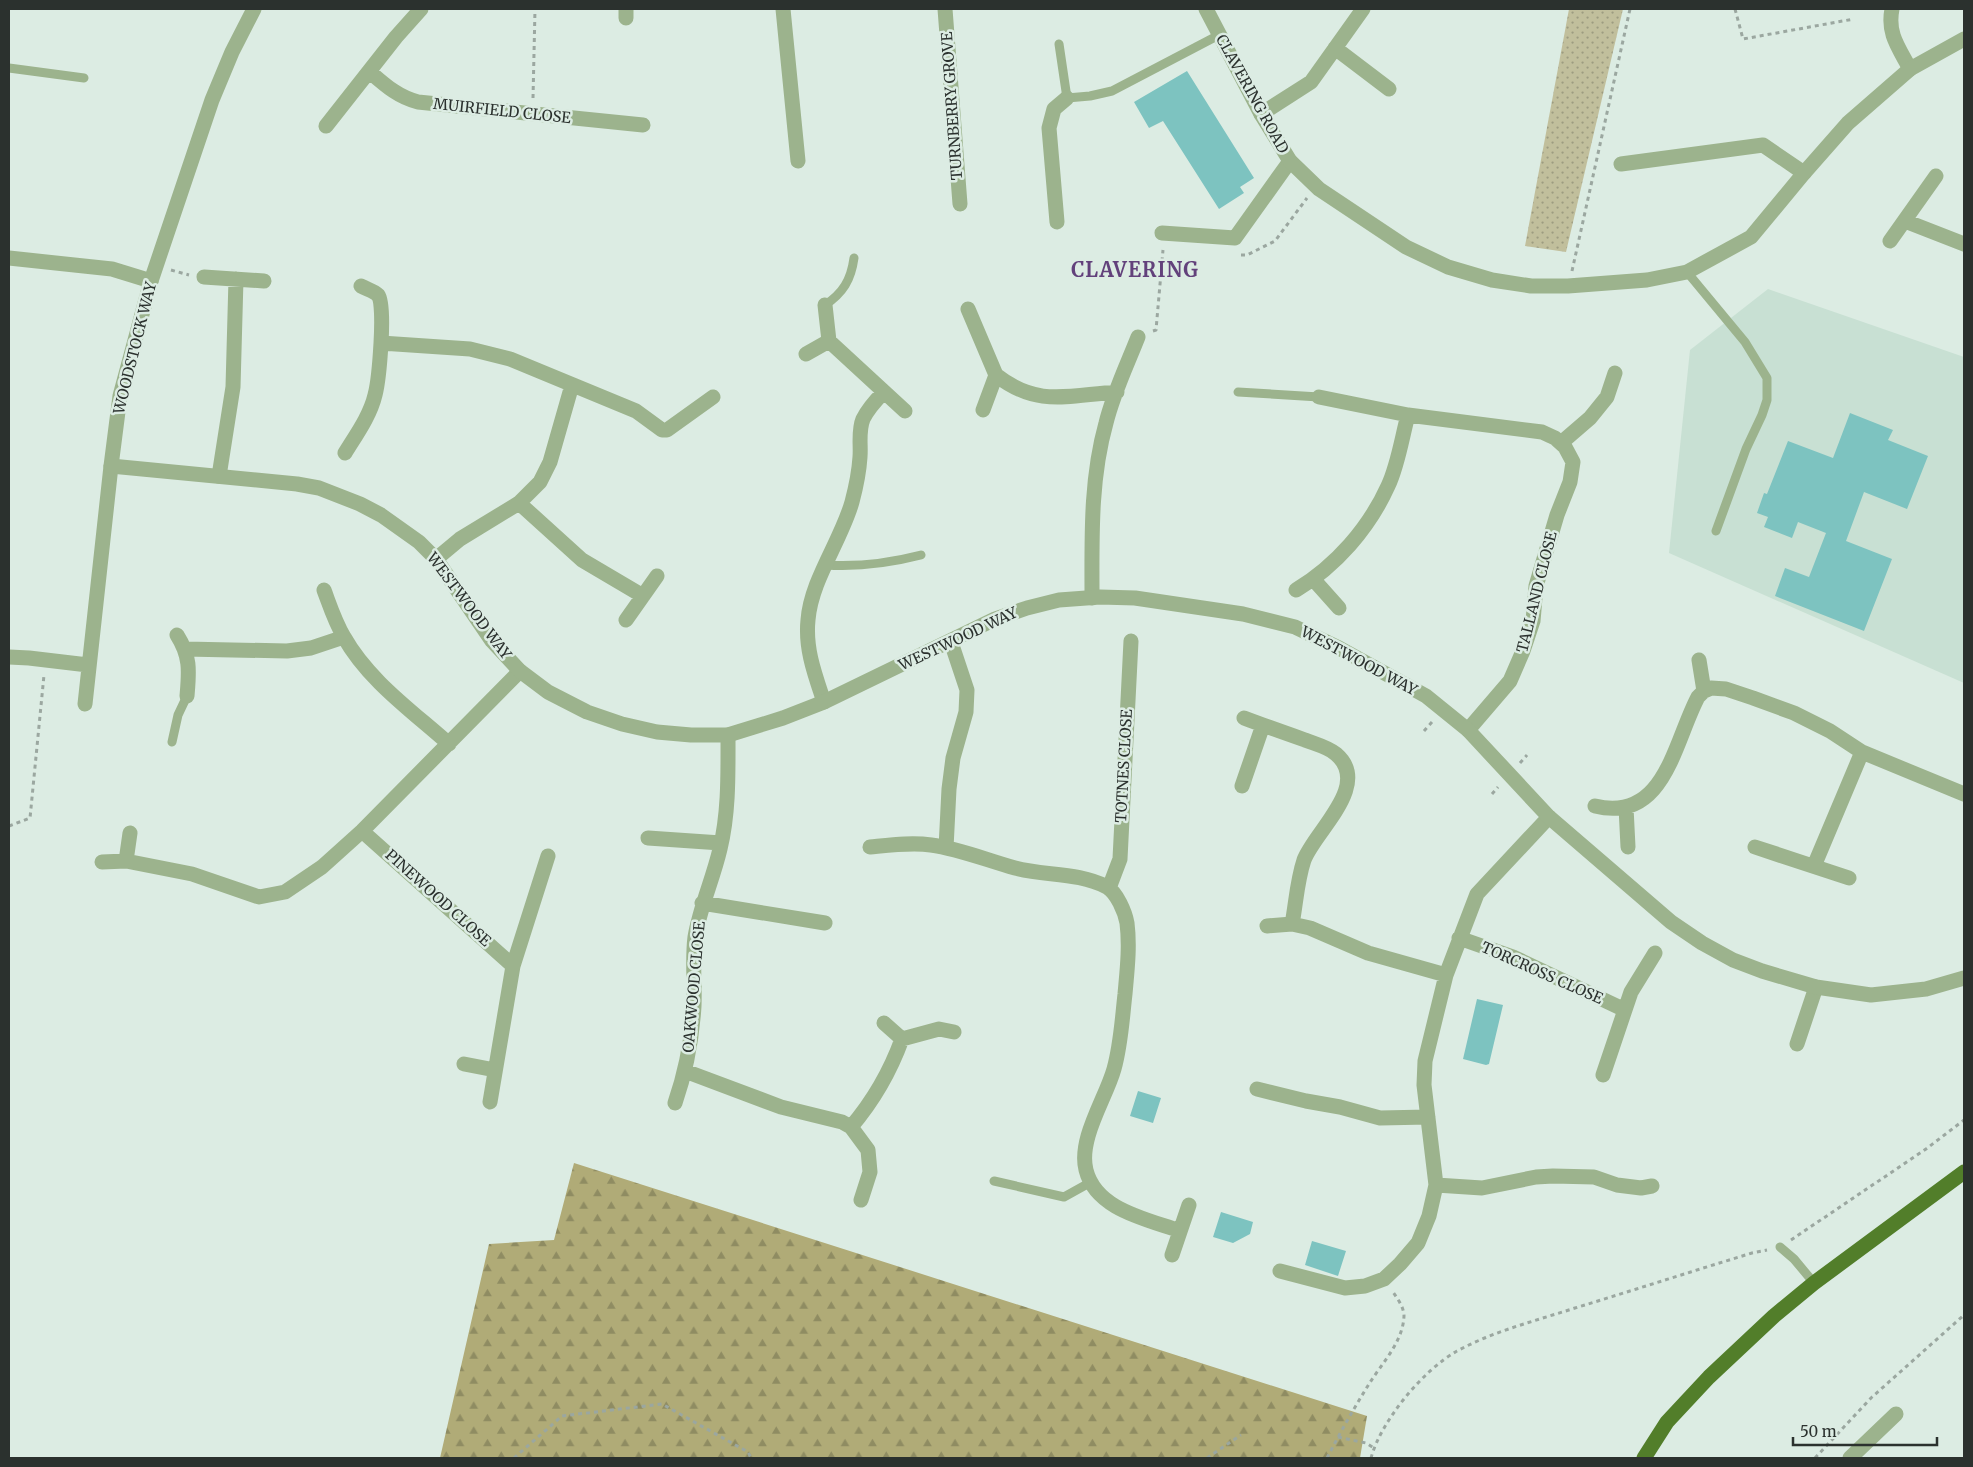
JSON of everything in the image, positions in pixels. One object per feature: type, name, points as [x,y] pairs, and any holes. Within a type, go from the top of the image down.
[{"type":"highway","points":[[1644,1458],[1667,1422],[1709,1377],[1774,1316],[1814,1283],[1964,1172]]},
{"type":"street","name":"WOODSTOCK WAY","points":[[85,704],[120,396],[151,281],[212,100],[232,52],[254,9]]},
{"type":"street","points":[[326,126],[396,37],[421,9]]},
{"type":"street","points":[[783,9],[798,160]]},
{"type":"street","name":"TURNBERRY GROVE","points":[[945,9],[960,204]]},
{"type":"street","name":"CLAVERING ROAD","points":[[1206,9],[1261,114],[1290,161],[1319,189],[1406,247],[1448,267],[1492,280],[1531,286],[1568,286],[1647,280],[1687,272],[1751,237],[1848,123],[1910,69],[1964,39]]},
{"type":"street","points":[[1261,114],[1311,82],[1363,9]]},
{"type":"street","points":[[1892,9],[1890,20],[1891,33],[1910,69]]},
{"type":"street","points":[[1335,48],[1389,88]]},
{"type":"street","name":"MUIRFIELD CLOSE","points":[[370,72],[390,90],[405,99],[418,102],[643,125]]},
{"type":"street","points":[[1057,222],[1049,128],[1054,109],[1067,98]]},
{"type":"street","points":[[1621,164],[1763,145],[1804,173]]},
{"type":"street","points":[[1162,233],[1235,238],[1290,161]]},
{"type":"street","points":[[1890,242],[1936,176]]},
{"type":"street","points":[[1905,221],[1964,244]]},
{"type":"street","points":[[9,258],[112,269],[151,281]]},
{"type":"street","points":[[204,277],[264,281]]},
{"type":"street","points":[[219,476],[233,387],[236,279]]},
{"type":"street","points":[[345,453],[367,417],[375,395],[381,344],[381,300],[377,294],[361,286]]},
{"type":"street","points":[[825,305],[829,341],[905,411]]},
{"type":"street","points":[[968,309],[996,375],[1011,387],[1055,398],[1116,392]]},
{"type":"street","points":[[1092,598],[1092,501],[1106,423],[1138,337]]},
{"type":"street","points":[[806,354],[829,341]]},
{"type":"street","points":[[381,344],[470,349],[510,359],[636,411],[662,430],[667,430],[713,397]]},
{"type":"street","points":[[1319,397],[1408,415],[1542,432],[1561,443],[1590,418],[1607,397],[1615,373]]},
{"type":"street","points":[[983,410],[996,375]]},
{"type":"street","points":[[436,559],[460,539],[519,503],[540,482],[550,462],[572,385]]},
{"type":"street","points":[[824,702],[809,656],[807,634],[812,598],[851,504],[857,483],[860,434],[863,420],[871,406],[884,392]]},
{"type":"street","points":[[1296,590],[1314,580],[1354,541],[1372,516],[1389,484],[1408,415]]},
{"type":"street","name":"TALLAND CLOSE","points":[[1468,730],[1510,681],[1524,651],[1532,621],[1536,586],[1557,515],[1570,482],[1573,462],[1566,447],[1561,443]]},
{"type":"street","name":"WESTWOOD WAY","points":[[111,466],[297,484],[340,495],[360,504],[401,528],[436,559],[492,641],[520,671],[548,692],[587,712],[622,724],[657,732],[728,735],[783,718],[824,702],[995,619],[1059,600],[1135,598],[1244,614],[1295,627],[1392,676],[1426,696],[1468,730],[1549,817],[1671,922],[1702,943],[1733,960],[1816,987],[1871,995],[1926,989],[1964,978]]},
{"type":"street","points":[[519,503],[582,560],[643,596]]},
{"type":"street","points":[[626,620],[656,576]]},
{"type":"street","points":[[1314,580],[1339,608]]},
{"type":"street","points":[[324,590],[344,637],[364,666],[448,744]]},
{"type":"street","points":[[177,635],[185,649],[189,674],[187,696]]},
{"type":"street","points":[[185,649],[287,651],[311,648],[344,637]]},
{"type":"street","name":"TOTNES CLOSE","points":[[1108,888],[1120,859],[1131,641]]},
{"type":"street","points":[[946,848],[949,789],[953,758],[966,712],[967,697],[967,690],[951,642]]},
{"type":"street","points":[[9,657],[88,665]]},
{"type":"street","points":[[1699,660],[1704,691]]},
{"type":"street","points":[[102,862],[126,861],[192,874],[259,897],[285,892],[322,867],[362,831],[520,671]]},
{"type":"street","points":[[1595,806],[1607,808],[1636,805],[1648,794],[1662,778],[1698,697],[1704,691],[1711,688],[1726,689],[1794,713],[1830,731],[1862,752],[1964,794]]},
{"type":"street","points":[[1244,718],[1335,753],[1346,764],[1348,776],[1347,789],[1340,804],[1305,859],[1299,881],[1292,924]]},
{"type":"street","points":[[1242,786],[1263,725]]},
{"type":"street","name":"OAKWOOD CLOSE","points":[[675,1103],[685,1071],[694,1008],[695,938],[702,903],[721,844],[728,803],[728,735]]},
{"type":"street","points":[[1814,866],[1862,752]]},
{"type":"street","points":[[1626,807],[1628,847]]},
{"type":"street","points":[[1280,1271],[1345,1288],[1365,1286],[1384,1279],[1418,1243],[1430,1216],[1436,1185],[1424,1085],[1425,1061],[1446,975],[1477,894],[1549,817]]},
{"type":"street","name":"PINEWOOD CLOSE","points":[[362,831],[513,966]]},
{"type":"street","points":[[126,861],[130,833]]},
{"type":"street","points":[[648,838],[721,844]]},
{"type":"street","points":[[870,847],[929,844],[985,858],[1015,868],[1076,876],[1108,888],[1120,903],[1127,921],[1128,952],[1122,1036],[1114,1072],[1094,1117],[1087,1143],[1086,1170],[1100,1196],[1126,1212],[1180,1231]]},
{"type":"street","points":[[1755,847],[1849,878]]},
{"type":"street","points":[[490,1102],[513,966],[548,856]]},
{"type":"street","name":"OAKWOOD CLOSE","points":[[702,903],[825,922]]},
{"type":"street","points":[[1267,926],[1292,924],[1310,928],[1368,953],[1446,975]]},
{"type":"street","name":"TORCROSS CLOSE","points":[[1459,938],[1513,957],[1625,1010]]},
{"type":"street","points":[[1603,1075],[1631,992],[1655,953]]},
{"type":"street","points":[[1797,1044],[1816,987]]},
{"type":"street","points":[[884,1023],[902,1039]]},
{"type":"street","points":[[902,1039],[940,1029],[954,1032]]},
{"type":"street","points":[[861,1200],[870,1172],[868,1150],[852,1127],[879,1091],[893,1064],[902,1039]]},
{"type":"street","points":[[464,1064],[495,1070]]},
{"type":"street","name":"OAKWOOD CLOSE","points":[[685,1071],[781,1107],[842,1122],[852,1127]]},
{"type":"street","points":[[1257,1089],[1340,1107],[1380,1118],[1428,1117]]},
{"type":"street","points":[[1436,1185],[1482,1188],[1536,1177],[1553,1176],[1594,1177],[1617,1185],[1641,1188],[1652,1186]]},
{"type":"street","points":[[1172,1255],[1189,1205]]},
{"type":"street","points":[[1859,1455],[1896,1414]]},
{"type":"lane","points":[[1059,44],[1067,98],[1090,96],[1112,91],[1219,35]]},
{"type":"lane","points":[[9,68],[84,78]]},
{"type":"lane","points":[[825,305],[837,297],[847,284],[854,258]]},
{"type":"lane","points":[[1687,272],[1746,342],[1767,378],[1766,400],[1762,415],[1742,457],[1716,531]]},
{"type":"lane","points":[[1238,392],[1319,397]]},
{"type":"lane","points":[[826,565],[843,566],[893,562],[920,554]]},
{"type":"lane","points":[[172,742],[178,715],[187,696]]},
{"type":"lane","points":[[994,1181],[1064,1197],[1091,1182]]},
{"type":"lane","points":[[1780,1247],[1794,1259],[1814,1283]]},
{"type":"path","points":[[533,98],[535,9]]},
{"type":"path","points":[[1568,286],[1630,9]]},
{"type":"path","points":[[1734,9],[1743,39],[1854,19]]},
{"type":"path","points":[[156,265],[196,277],[204,277]]},
{"type":"path","points":[[9,826],[30,818],[45,660]]},
{"type":"path","points":[[1424,731],[1436,718]]},
{"type":"path","points":[[1518,765],[1527,755]]},
{"type":"path","points":[[1371,1458],[1374,1448],[1395,1411],[1424,1376],[1456,1352],[1501,1332],[1752,1253],[1780,1247],[1926,1149],[1964,1120]]},
{"type":"path","points":[[1327,1458],[1400,1337],[1404,1315],[1399,1301],[1384,1279]]},
{"type":"path","points":[[1815,1458],[1871,1398],[1964,1315]]},
{"type":"path","points":[[514,1458],[562,1416],[662,1404],[748,1452],[752,1458]]},
{"type":"path","points":[[1207,1458],[1241,1435]]},
{"type":"path","points":[[1338,1437],[1366,1443],[1374,1448]]},
{"type":"shaded area","points":[[1569,9],[1623,9],[1566,252],[1525,246]]},
{"type":"shaded area","points":[[1768,289],[1964,357],[1964,683],[1669,553],[1690,350]]},
{"type":"green space","points":[[574,1163],[1367,1416],[1360,1458],[440,1458],[489,1244],[554,1240]]},
{"type":"building","points":[[1187,71],[1254,178],[1240,187],[1244,193],[1219,209],[1163,121],[1149,128],[1134,102]]},
{"type":"building","points":[[1850,413],[1893,430],[1888,440],[1928,456],[1907,509],[1864,492],[1846,541],[1892,559],[1864,631],[1775,596],[1785,568],[1809,577],[1826,533],[1798,522],[1792,538],[1764,527],[1768,517],[1757,513],[1764,493],[1767,494],[1788,441],[1833,458]]},
{"type":"building","points":[[1477,999],[1503,1005],[1489,1064],[1486,1065],[1463,1059]]},
{"type":"building","points":[[1138,1091],[1161,1098],[1153,1123],[1130,1116]]},
{"type":"building","points":[[1221,1212],[1253,1222],[1250,1234],[1233,1243],[1213,1237]]},
{"type":"building","points":[[1312,1241],[1346,1251],[1338,1276],[1305,1265]]},
{"type":"district","name":"CLAVERING","points":[[1135,270]]}]
